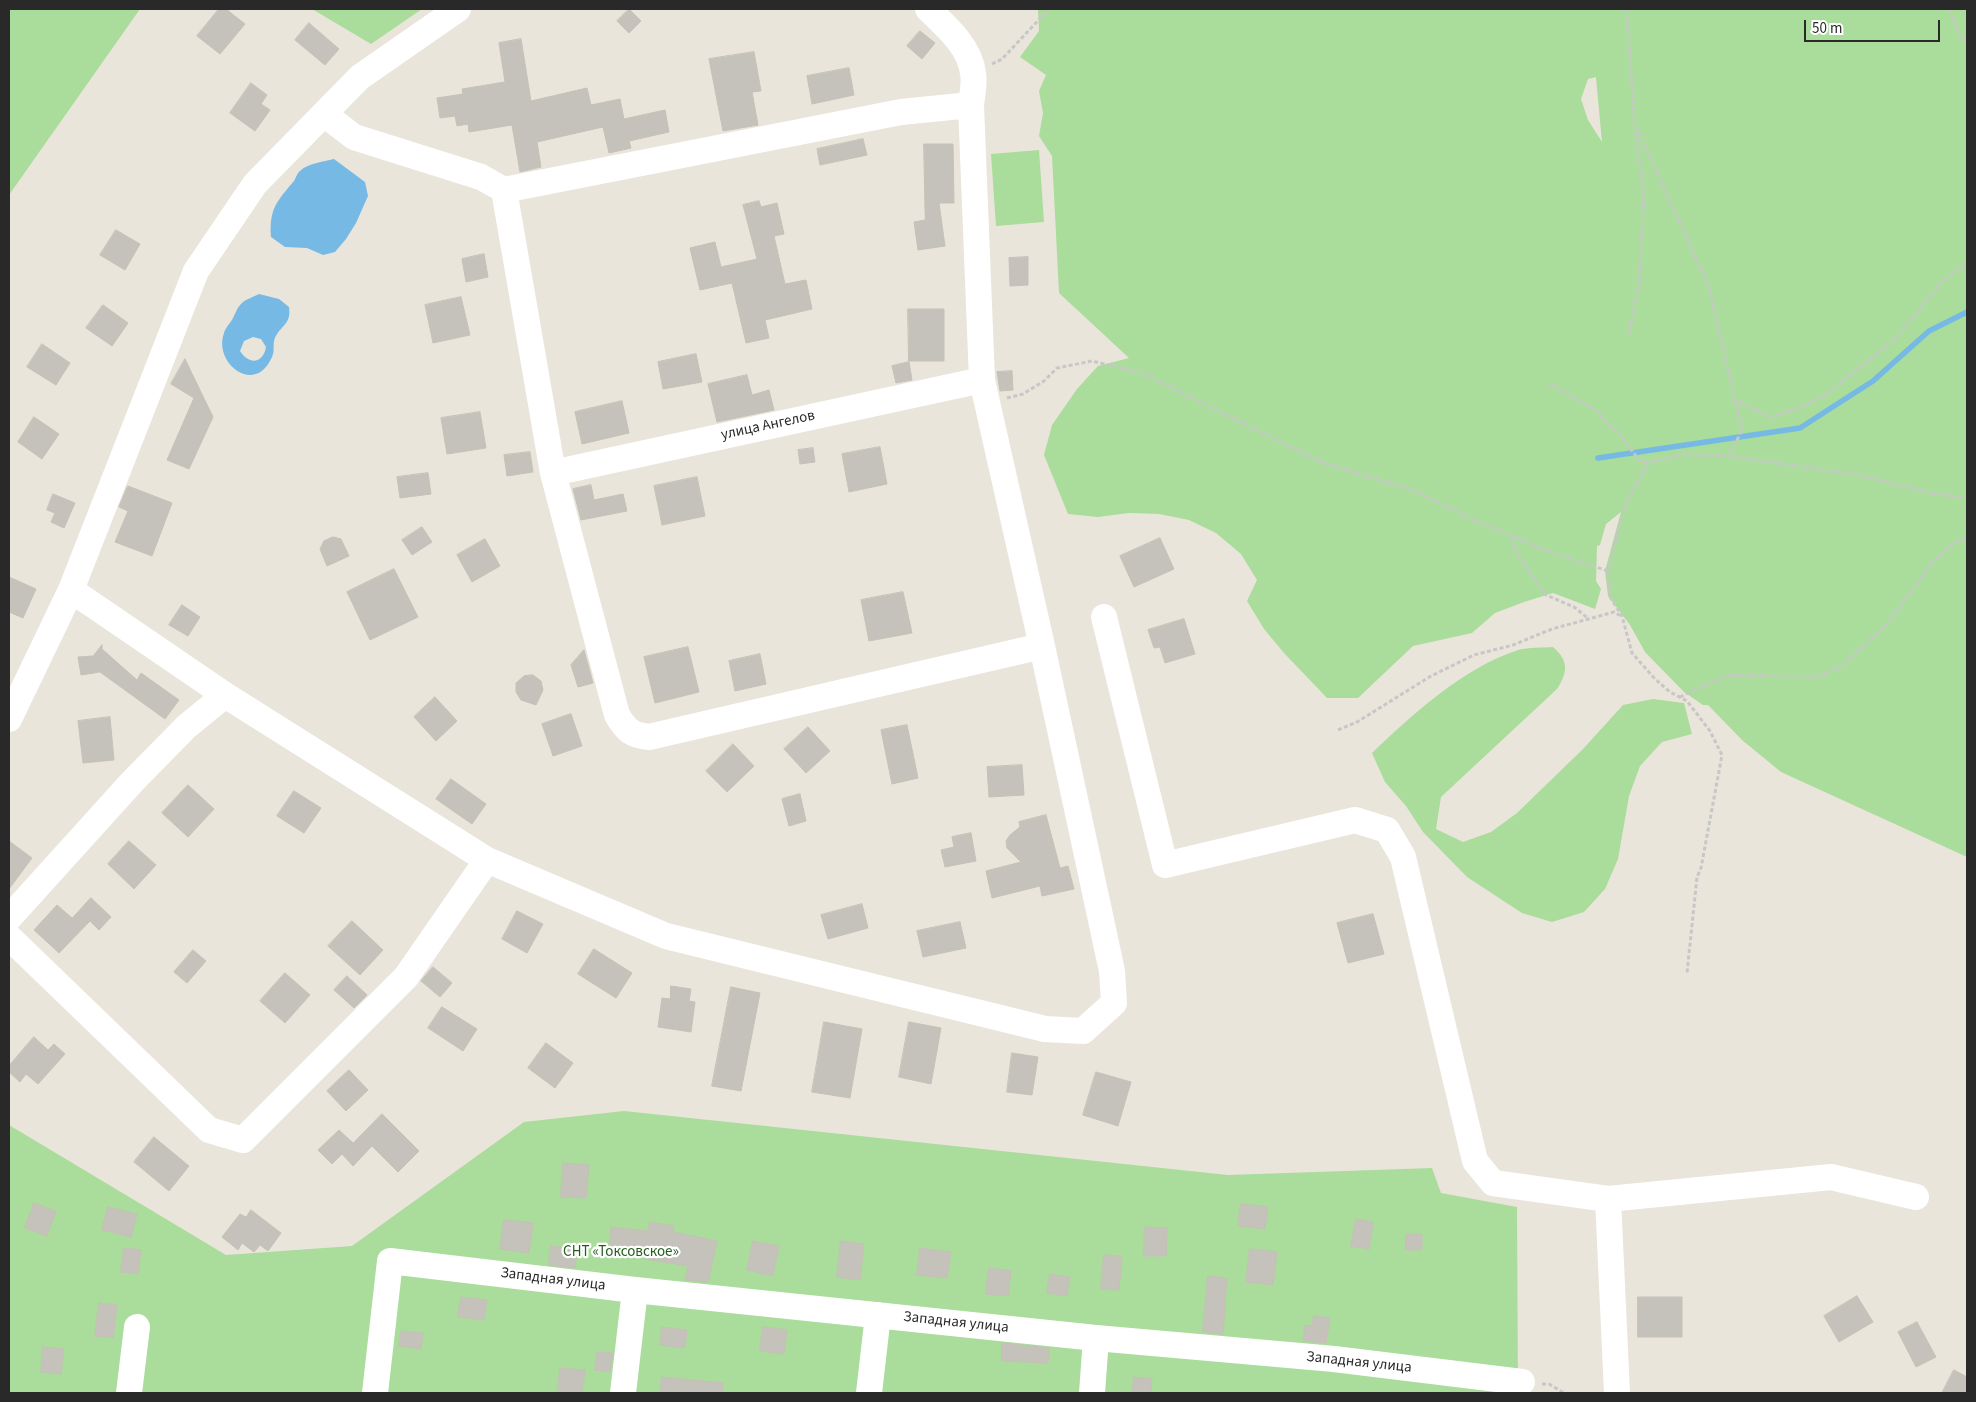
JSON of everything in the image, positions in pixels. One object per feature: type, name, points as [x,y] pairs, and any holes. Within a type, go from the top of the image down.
[{"type":"street","points":[[9,719],[72,590],[196,272],[256,184],[360,77],[458,9]]},
{"type":"street","points":[[72,590],[225,695],[487,860],[666,936],[1046,1029],[1083,1030],[1114,1003],[1112,971],[985,391],[972,105],[974,73],[966,53],[954,34],[928,9]]},
{"type":"street","points":[[324,114],[354,137],[481,177],[504,190],[901,112],[972,105]]},
{"type":"street","points":[[504,190],[553,473],[617,715],[624,727],[636,736],[649,738],[1042,646]]},
{"type":"street","name":"улица Ангелов","points":[[553,473],[985,391]]},
{"type":"street","points":[[1104,617],[1165,865],[1355,820],[1387,830],[1403,856],[1475,1161],[1493,1183],[1608,1199],[1831,1177],[1916,1197]]},
{"type":"street","points":[[9,918],[132,782],[186,726],[225,695]]},
{"type":"street","points":[[9,937],[210,1130],[243,1140],[406,977],[487,860]]},
{"type":"street","points":[[1608,1199],[1617,1393]]},
{"type":"street","name":"Западная улица","points":[[375,1393],[390,1261],[635,1290],[1096,1338],[1334,1359],[1522,1382]]},
{"type":"street","points":[[622,1393],[635,1290]]},
{"type":"street","points":[[869,1393],[878,1315]]},
{"type":"street","points":[[129,1393],[137,1327]]},
{"type":"street","points":[[1092,1393],[1096,1338]]},
{"type":"path","points":[[974,73],[1002,59],[1049,9]]},
{"type":"path","points":[[1626,9],[1635,124],[1644,195],[1640,285],[1628,336]]},
{"type":"path","points":[[1950,9],[1959,36],[1967,44]]},
{"type":"path","points":[[1635,124],[1709,287],[1742,430],[1729,456]]},
{"type":"path","points":[[1734,400],[1770,417],[1797,409],[1825,394],[1893,341],[1942,282],[1967,263]]},
{"type":"path","points":[[985,391],[1023,394],[1044,381],[1056,368],[1092,362],[1142,373],[1321,462],[1415,491],[1547,551],[1608,571]]},
{"type":"path","points":[[1550,384],[1595,410],[1621,436],[1639,460],[1648,463],[1684,454],[1729,456],[1859,475],[1931,493],[1967,498]]},
{"type":"path","points":[[1648,463],[1625,505],[1608,571],[1610,597],[1622,616],[1632,654],[1655,679],[1687,701],[1710,731],[1722,755],[1701,868],[1697,877],[1687,973]]},
{"type":"path","points":[[1511,536],[1517,554],[1546,595],[1574,607],[1589,619]]},
{"type":"path","points":[[1680,697],[1727,676],[1816,677],[1841,667],[1889,622],[1932,563],[1951,545],[1967,537]]},
{"type":"path","points":[[1338,730],[1356,722],[1431,676],[1474,655],[1513,645],[1552,629],[1614,612],[1622,616]]},
{"type":"green space","points":[[9,9],[140,9],[9,195]]},
{"type":"green space","points":[[312,9],[422,9],[371,44]]},
{"type":"green space","points":[[1038,9],[1967,9],[1967,857],[1781,772],[1742,740],[1708,705],[1703,705],[1684,692],[1645,652],[1630,625],[1608,596],[1605,571],[1621,512],[1606,524],[1600,545],[1597,546],[1596,581],[1601,589],[1595,609],[1553,593],[1524,602],[1495,613],[1472,633],[1413,646],[1358,698],[1327,698],[1284,653],[1264,629],[1247,601],[1257,580],[1241,554],[1216,533],[1189,520],[1159,514],[1129,513],[1098,517],[1068,514],[1044,455],[1052,425],[1077,389],[1098,366],[1129,358],[1059,293],[1052,156],[1039,136],[1043,113],[1039,91],[1046,75],[1020,57],[1039,31]],"holes":[[[1596,77],[1602,142],[1588,120],[1581,99],[1588,79]]]},
{"type":"green space","points":[[1039,150],[1044,222],[996,226],[991,154]]},
{"type":"green space","points":[[1553,647],[1562,657],[1565,667],[1565,672],[1557,689],[1441,797],[1436,829],[1463,842],[1491,832],[1517,813],[1583,749],[1623,705],[1653,699],[1684,703],[1692,734],[1662,742],[1640,766],[1629,796],[1618,859],[1605,889],[1584,912],[1552,922],[1522,913],[1467,877],[1423,832],[1406,806],[1385,782],[1372,753],[1422,708],[1458,680],[1478,668],[1518,650]]},
{"type":"green space","name":"СНТ «Токсовское»","points":[[624,1111],[1228,1175],[1432,1168],[1441,1193],[1517,1207],[1518,1393],[9,1393],[9,1125],[226,1255],[352,1246],[524,1122]]},
{"type":"water","points":[[334,159],[365,182],[368,196],[356,223],[335,252],[323,255],[307,248],[285,247],[271,237],[271,219],[275,206],[303,168],[311,164]]},
{"type":"water","points":[[259,294],[279,299],[289,307],[289,313],[287,322],[276,336],[272,356],[264,369],[255,374],[246,375],[237,371],[230,364],[224,355],[222,344],[227,326],[239,307],[246,300]],"holes":[[[253,337],[261,339],[266,347],[262,357],[255,361],[247,359],[240,351],[244,341]]]},
{"type":"building","points":[[219,9],[226,9],[245,24],[220,54],[197,36]]},
{"type":"building","points":[[629,9],[641,21],[629,33],[617,21]]},
{"type":"building","points":[[309,23],[339,49],[325,65],[295,40]]},
{"type":"building","points":[[920,31],[935,43],[922,59],[907,46]]},
{"type":"building","points":[[521,39],[531,101],[587,88],[591,105],[620,99],[624,119],[665,110],[669,132],[629,141],[631,148],[609,153],[603,127],[537,142],[541,167],[520,172],[512,125],[469,132],[468,124],[457,126],[455,116],[440,118],[437,98],[463,94],[462,89],[505,82],[499,43]]},
{"type":"building","points":[[754,52],[761,91],[752,92],[758,125],[723,131],[709,59]]},
{"type":"building","points":[[849,68],[854,95],[812,104],[807,76]]},
{"type":"building","points":[[251,83],[267,95],[261,104],[270,110],[255,131],[230,113]]},
{"type":"building","points":[[863,139],[867,155],[820,165],[817,149]]},
{"type":"building","points":[[924,144],[953,144],[954,203],[939,203],[945,246],[918,250],[914,222],[925,220]]},
{"type":"building","points":[[759,201],[761,207],[777,203],[784,234],[774,236],[785,284],[806,280],[812,309],[765,320],[769,338],[746,343],[732,283],[700,290],[690,248],[715,242],[721,267],[757,259],[743,205]]},
{"type":"building","points":[[116,230],[140,244],[125,270],[100,255]]},
{"type":"building","points":[[484,254],[488,277],[466,282],[462,259]]},
{"type":"building","points":[[1028,257],[1028,285],[1010,286],[1009,258]]},
{"type":"building","points":[[461,297],[470,335],[433,343],[425,305]]},
{"type":"building","points":[[103,305],[128,323],[112,346],[86,328]]},
{"type":"building","points":[[908,309],[944,309],[944,361],[909,361]]},
{"type":"building","points":[[42,344],[70,363],[56,385],[27,367]]},
{"type":"building","points":[[696,354],[702,382],[663,389],[658,362]]},
{"type":"building","points":[[185,359],[213,417],[189,469],[167,460],[194,398],[171,384]]},
{"type":"building","points":[[909,362],[912,380],[896,383],[892,366]]},
{"type":"building","points":[[1012,371],[1013,390],[1000,391],[997,372]]},
{"type":"building","points":[[747,375],[752,395],[769,390],[774,410],[717,422],[708,384]]},
{"type":"building","points":[[622,401],[629,433],[582,444],[575,412]]},
{"type":"building","points":[[480,412],[486,448],[447,454],[441,418]]},
{"type":"building","points":[[34,417],[59,434],[42,459],[18,442]]},
{"type":"building","points":[[880,447],[887,484],[849,492],[842,454]]},
{"type":"building","points":[[813,448],[815,462],[800,464],[798,450]]},
{"type":"building","points":[[530,452],[533,472],[507,476],[504,455]]},
{"type":"building","points":[[428,473],[431,494],[400,498],[397,477]]},
{"type":"building","points":[[697,477],[705,516],[662,525],[654,486]]},
{"type":"building","points":[[591,485],[594,500],[623,494],[627,511],[581,520],[573,489]]},
{"type":"building","points":[[128,486],[172,503],[152,556],[115,542],[128,511],[119,507]]},
{"type":"building","points":[[53,494],[75,503],[64,528],[51,522],[55,513],[47,510]]},
{"type":"building","points":[[422,527],[432,542],[412,555],[402,540]]},
{"type":"building","points":[[333,537],[341,539],[349,556],[327,566],[320,549],[324,541]]},
{"type":"building","points":[[1160,538],[1174,569],[1134,587],[1120,556]]},
{"type":"building","points":[[485,539],[500,566],[472,582],[457,555]]},
{"type":"building","points":[[394,569],[418,617],[370,640],[347,592]]},
{"type":"building","points":[[9,577],[36,589],[23,618],[9,612]]},
{"type":"building","points":[[903,592],[912,633],[869,641],[861,600]]},
{"type":"building","points":[[182,605],[200,617],[188,636],[169,625]]},
{"type":"building","points":[[1184,619],[1195,654],[1165,663],[1160,647],[1154,648],[1148,630]]},
{"type":"building","points":[[102,645],[102,649],[137,680],[141,673],[179,700],[165,719],[100,672],[81,675],[78,657],[93,656]]},
{"type":"building","points":[[688,647],[699,692],[655,703],[644,657]]},
{"type":"building","points":[[584,650],[593,683],[578,687],[571,665]]},
{"type":"building","points":[[760,654],[766,684],[735,691],[729,661]]},
{"type":"building","points":[[533,675],[541,681],[543,690],[536,705],[521,700],[516,692],[516,683],[524,676]]},
{"type":"building","points":[[435,697],[457,721],[436,741],[414,717]]},
{"type":"building","points":[[571,714],[582,746],[553,756],[542,724]]},
{"type":"building","points":[[110,717],[114,760],[83,763],[78,721]]},
{"type":"building","points":[[907,725],[918,778],[892,784],[881,730]]},
{"type":"building","points":[[808,727],[830,751],[806,773],[784,749]]},
{"type":"building","points":[[733,744],[754,766],[727,792],[706,771]]},
{"type":"building","points":[[1022,765],[1024,795],[989,797],[987,767]]},
{"type":"building","points":[[451,779],[486,804],[472,824],[436,799]]},
{"type":"building","points":[[188,785],[214,809],[188,837],[162,813]]},
{"type":"building","points":[[294,791],[321,808],[304,833],[277,816]]},
{"type":"building","points":[[800,794],[806,821],[789,826],[782,799]]},
{"type":"building","points":[[1046,815],[1060,868],[1068,866],[1074,889],[1042,896],[1040,886],[992,898],[986,871],[1021,862],[1007,848],[1006,841],[1020,827],[1019,822]]},
{"type":"building","points":[[971,833],[976,861],[945,867],[941,850],[954,847],[952,837]]},
{"type":"building","points":[[9,841],[32,858],[9,889]]},
{"type":"building","points":[[129,841],[156,865],[134,889],[108,864]]},
{"type":"building","points":[[91,898],[111,917],[99,930],[90,921],[59,953],[34,930],[57,905],[72,918]]},
{"type":"building","points":[[862,904],[868,928],[828,939],[821,915]]},
{"type":"building","points":[[517,911],[543,924],[527,953],[502,939]]},
{"type":"building","points":[[1373,914],[1384,954],[1348,963],[1337,923]]},
{"type":"building","points":[[352,921],[383,950],[360,975],[328,946]]},
{"type":"building","points":[[960,922],[966,948],[923,957],[917,931]]},
{"type":"building","points":[[594,949],[632,973],[616,998],[578,974]]},
{"type":"building","points":[[193,950],[206,961],[187,983],[174,972]]},
{"type":"building","points":[[433,967],[452,983],[440,997],[421,981]]},
{"type":"building","points":[[285,973],[310,995],[285,1023],[260,1001]]},
{"type":"building","points":[[347,976],[367,995],[354,1008],[334,990]]},
{"type":"building","points":[[671,986],[691,989],[689,1001],[695,1002],[691,1032],[658,1027],[662,998],[670,999]]},
{"type":"building","points":[[731,987],[760,993],[741,1091],[712,1086]]},
{"type":"building","points":[[442,1007],[477,1029],[463,1051],[428,1028]]},
{"type":"building","points":[[824,1022],[862,1029],[850,1098],[812,1092]]},
{"type":"building","points":[[909,1022],[941,1028],[931,1084],[899,1077]]},
{"type":"building","points":[[34,1037],[48,1050],[54,1044],[65,1054],[38,1084],[26,1074],[20,1082],[9,1072],[9,1066]]},
{"type":"building","points":[[546,1043],[573,1063],[555,1088],[528,1068]]},
{"type":"building","points":[[1012,1053],[1038,1057],[1032,1095],[1007,1092]]},
{"type":"building","points":[[349,1070],[368,1090],[346,1111],[327,1091]]},
{"type":"building","points":[[1096,1072],[1131,1082],[1118,1126],[1083,1115]]},
{"type":"building","points":[[382,1114],[419,1151],[398,1172],[372,1146],[353,1166],[342,1154],[332,1164],[318,1150],[339,1130],[353,1143]]},
{"type":"building","points":[[154,1137],[189,1166],[169,1191],[134,1162]]},
{"type":"building","points":[[563,1163],[589,1165],[586,1198],[561,1197]]},
{"type":"building","points":[[34,1203],[56,1211],[47,1236],[25,1228]]},
{"type":"building","points":[[1241,1204],[1268,1207],[1265,1229],[1238,1226]]},
{"type":"building","points":[[108,1207],[137,1214],[131,1237],[102,1230]]},
{"type":"building","points":[[251,1210],[281,1233],[268,1251],[260,1245],[254,1252],[242,1243],[238,1250],[222,1237],[240,1214],[246,1217]]},
{"type":"building","points":[[1356,1219],[1373,1222],[1369,1249],[1351,1246]]},
{"type":"building","points":[[504,1220],[533,1223],[529,1253],[500,1249]]},
{"type":"building","points":[[650,1222],[674,1226],[673,1232],[717,1241],[708,1282],[685,1280],[688,1266],[645,1259],[646,1254],[609,1250],[611,1227],[648,1231]]},
{"type":"building","points":[[1145,1227],[1167,1228],[1166,1256],[1144,1256]]},
{"type":"building","points":[[1406,1234],[1422,1234],[1422,1250],[1406,1250]]},
{"type":"building","points":[[753,1241],[779,1246],[773,1276],[747,1270]]},
{"type":"building","points":[[841,1241],[864,1244],[860,1280],[837,1277]]},
{"type":"building","points":[[551,1246],[577,1250],[575,1268],[549,1265]]},
{"type":"building","points":[[124,1248],[141,1250],[138,1274],[121,1272]]},
{"type":"building","points":[[920,1248],[951,1252],[947,1278],[917,1275]]},
{"type":"building","points":[[1250,1249],[1277,1252],[1273,1285],[1246,1282]]},
{"type":"building","points":[[1104,1255],[1122,1256],[1119,1290],[1101,1289]]},
{"type":"building","points":[[989,1268],[1011,1271],[1008,1296],[986,1294]]},
{"type":"building","points":[[1050,1274],[1070,1277],[1067,1296],[1047,1293]]},
{"type":"building","points":[[1208,1276],[1227,1278],[1223,1334],[1203,1332]]},
{"type":"building","points":[[1857,1296],[1873,1322],[1839,1342],[1824,1316]]},
{"type":"building","points":[[461,1297],[487,1300],[484,1320],[458,1317]]},
{"type":"building","points":[[1638,1297],[1682,1297],[1682,1337],[1638,1337]]},
{"type":"building","points":[[99,1303],[117,1305],[113,1338],[95,1336]]},
{"type":"building","points":[[1314,1316],[1330,1318],[1326,1343],[1303,1341],[1305,1325],[1312,1326]]},
{"type":"building","points":[[1917,1322],[1936,1357],[1916,1367],[1898,1332]]},
{"type":"building","points":[[662,1327],[687,1330],[685,1348],[660,1345]]},
{"type":"building","points":[[763,1327],[787,1330],[784,1354],[760,1351]]},
{"type":"building","points":[[401,1331],[423,1333],[421,1349],[399,1346]]},
{"type":"building","points":[[1002,1343],[1049,1348],[1048,1363],[1002,1361]]},
{"type":"building","points":[[43,1347],[64,1349],[61,1374],[41,1372]]},
{"type":"building","points":[[597,1352],[613,1353],[610,1372],[595,1370]]},
{"type":"building","points":[[560,1368],[585,1370],[582,1393],[558,1393]]},
{"type":"building","points":[[1954,1370],[1967,1377],[1967,1393],[1942,1393]]},
{"type":"building","points":[[662,1377],[723,1383],[722,1393],[660,1393]]},
{"type":"building","points":[[1134,1377],[1152,1379],[1151,1393],[1132,1393]]},
{"type":"waterway","points":[[1598,458],[1800,428],[1873,381],[1929,331],[1967,312]]}]
